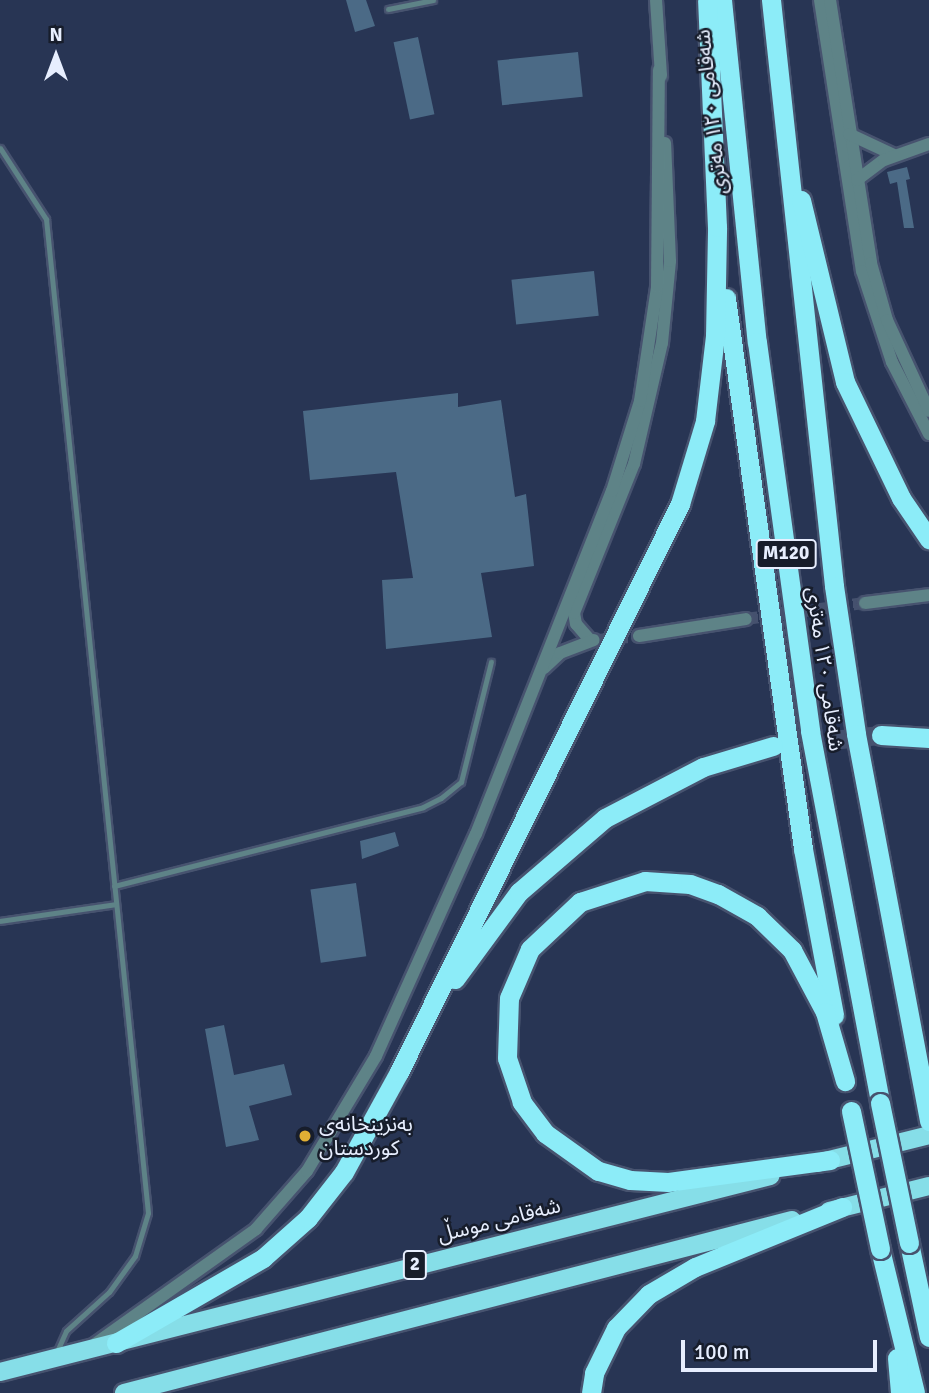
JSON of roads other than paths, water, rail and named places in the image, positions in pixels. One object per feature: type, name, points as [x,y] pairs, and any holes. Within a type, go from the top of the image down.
[{"type":"highway","points":[[116,1343],[241,1273],[300,1226],[344,1172],[399,1072],[680,504],[705,421],[713,368],[717,227],[707,0]]},
{"type":"highway","name":"شەقامی ١٢٠ مەتری","points":[[722,0],[757,342],[808,717],[846,942],[929,1337]]},
{"type":"highway","name":"شەقامی ١٢٠ مەتری","points":[[771,0],[782,122],[836,599],[856,734],[929,1121]]},
{"type":"highway","points":[[782,122],[845,382],[901,498],[929,540]]},
{"type":"highway","points":[[717,227],[803,849],[851,1111],[887,1284],[915,1393]]},
{"type":"highway","points":[[881,735],[929,738]]},
{"type":"highway","points":[[399,1072],[492,924],[564,850],[640,796],[703,767],[773,746]]},
{"type":"highway","points":[[830,1160],[668,1182],[630,1180],[597,1171],[545,1133],[522,1101],[507,1058],[509,998],[530,949],[580,902],[645,881],[690,884],[718,894],[757,916],[792,950],[825,1012],[845,1081]]},
{"type":"highway","name":"شەقامی موسڵ","points":[[0,1372],[929,1135]]},
{"type":"highway","points":[[124,1393],[929,1186]]},
{"type":"highway","points":[[591,1393],[594,1373],[616,1328],[649,1294],[695,1267],[842,1207]]},
{"type":"highway","points":[[887,1284],[900,1393]]},
{"type":"street","points":[[542,671],[559,653],[594,640],[576,624],[574,613],[634,464],[653,391],[665,320],[670,214],[656,0]]},
{"type":"street","points":[[820,0],[862,271],[892,362],[929,434]]},
{"type":"street","points":[[830,0],[857,180],[887,320],[929,411]]},
{"type":"street","points":[[84,1351],[256,1229],[307,1171],[376,1056],[476,834],[619,473],[645,379],[659,260],[659,71]]},
{"type":"street","points":[[849,134],[894,155]]},
{"type":"street","points":[[857,180],[894,155],[929,144]]},
{"type":"street","points":[[865,603],[929,595]]},
{"type":"street","points":[[639,636],[746,619]]},
{"type":"lane","points":[[388,9],[433,0]]},
{"type":"lane","points":[[0,148],[46,219],[148,1213],[135,1256],[109,1292],[66,1331],[53,1359]]},
{"type":"lane","points":[[114,886],[423,807],[441,798],[461,782],[491,662]]},
{"type":"lane","points":[[0,921],[116,904]]},
{"type":"tunnel","points":[[746,619],[865,603]]},
{"type":"tunnel","points":[[598,640],[639,636]]},
{"type":"tunnel","points":[[774,746],[881,735]]},
{"type":"place","name":"بەنزینخانەی کوردستان","points":[[305,1136]]}]
